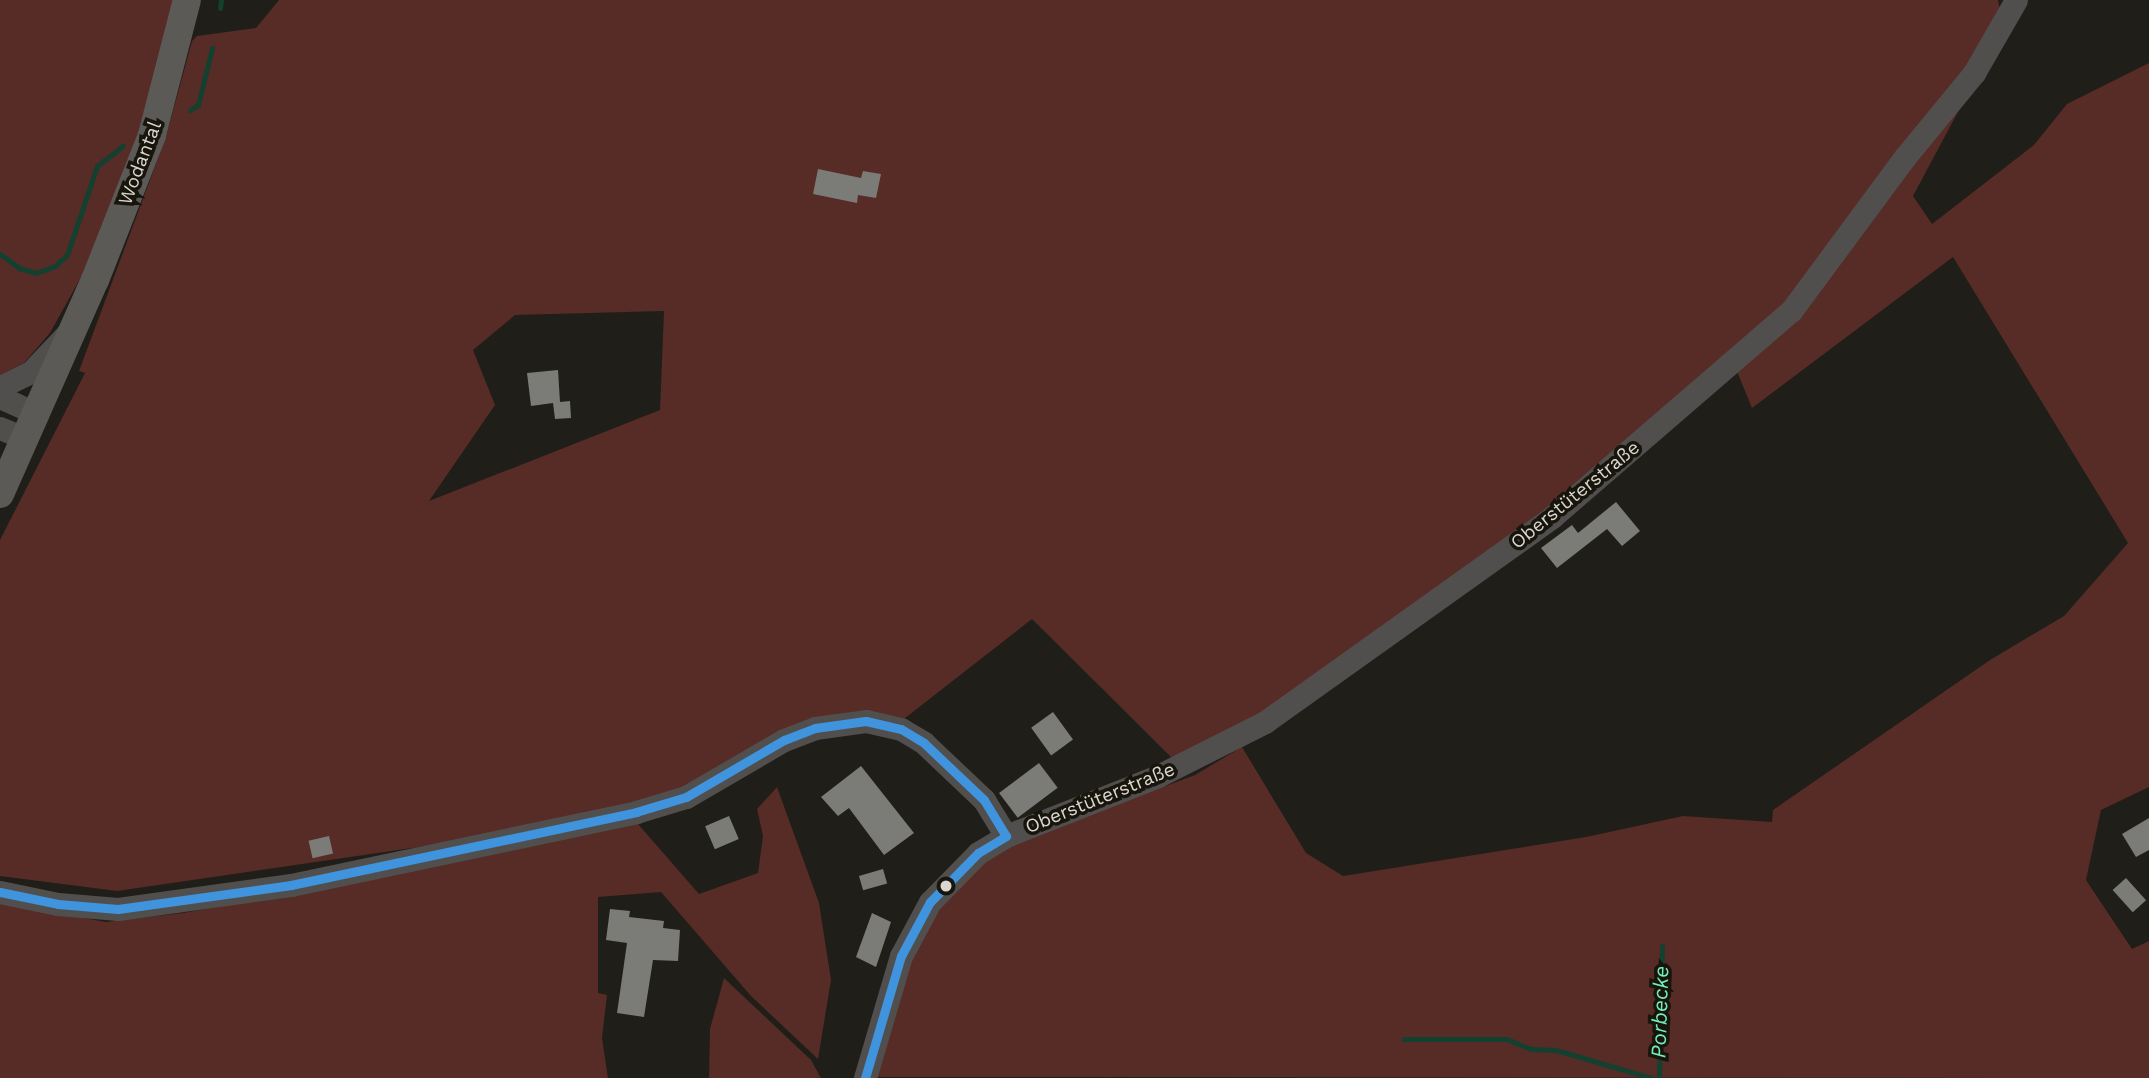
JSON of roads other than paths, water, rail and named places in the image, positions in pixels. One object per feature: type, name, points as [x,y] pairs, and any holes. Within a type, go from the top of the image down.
[{"type":"main road","name":"Wodantal","points":[[0,494],[78,321],[152,135],[187,0]]},
{"type":"street","name":"Oberstüterstraße","points":[[865,1078],[901,956],[930,902],[978,853],[1006,836],[1158,776],[1265,722],[1350,665],[1562,508],[1791,311],[1905,157],[1974,73],[2016,0]]},
{"type":"street","name":"Wodantal","points":[[0,387],[31,372],[78,321]]},
{"type":"street","points":[[0,397],[32,427]]},
{"type":"street","points":[[0,428],[32,427]]},
{"type":"street","points":[[0,892],[58,904],[118,909],[304,883],[636,813],[686,797],[784,740],[815,728],[853,722],[883,724],[924,743],[984,800],[1006,836]]},
{"type":"waterway","points":[[220,8],[221,0]]},
{"type":"waterway","points":[[190,110],[198,105],[212,48]]},
{"type":"waterway","points":[[0,254],[19,268],[36,273],[55,266],[67,255],[97,166],[123,146]]},
{"type":"waterway","name":"Porbecke","points":[[1659,1078],[1662,946]]},
{"type":"waterway","points":[[1404,1039],[1507,1039],[1530,1049],[1556,1050],[1652,1078]]}]
